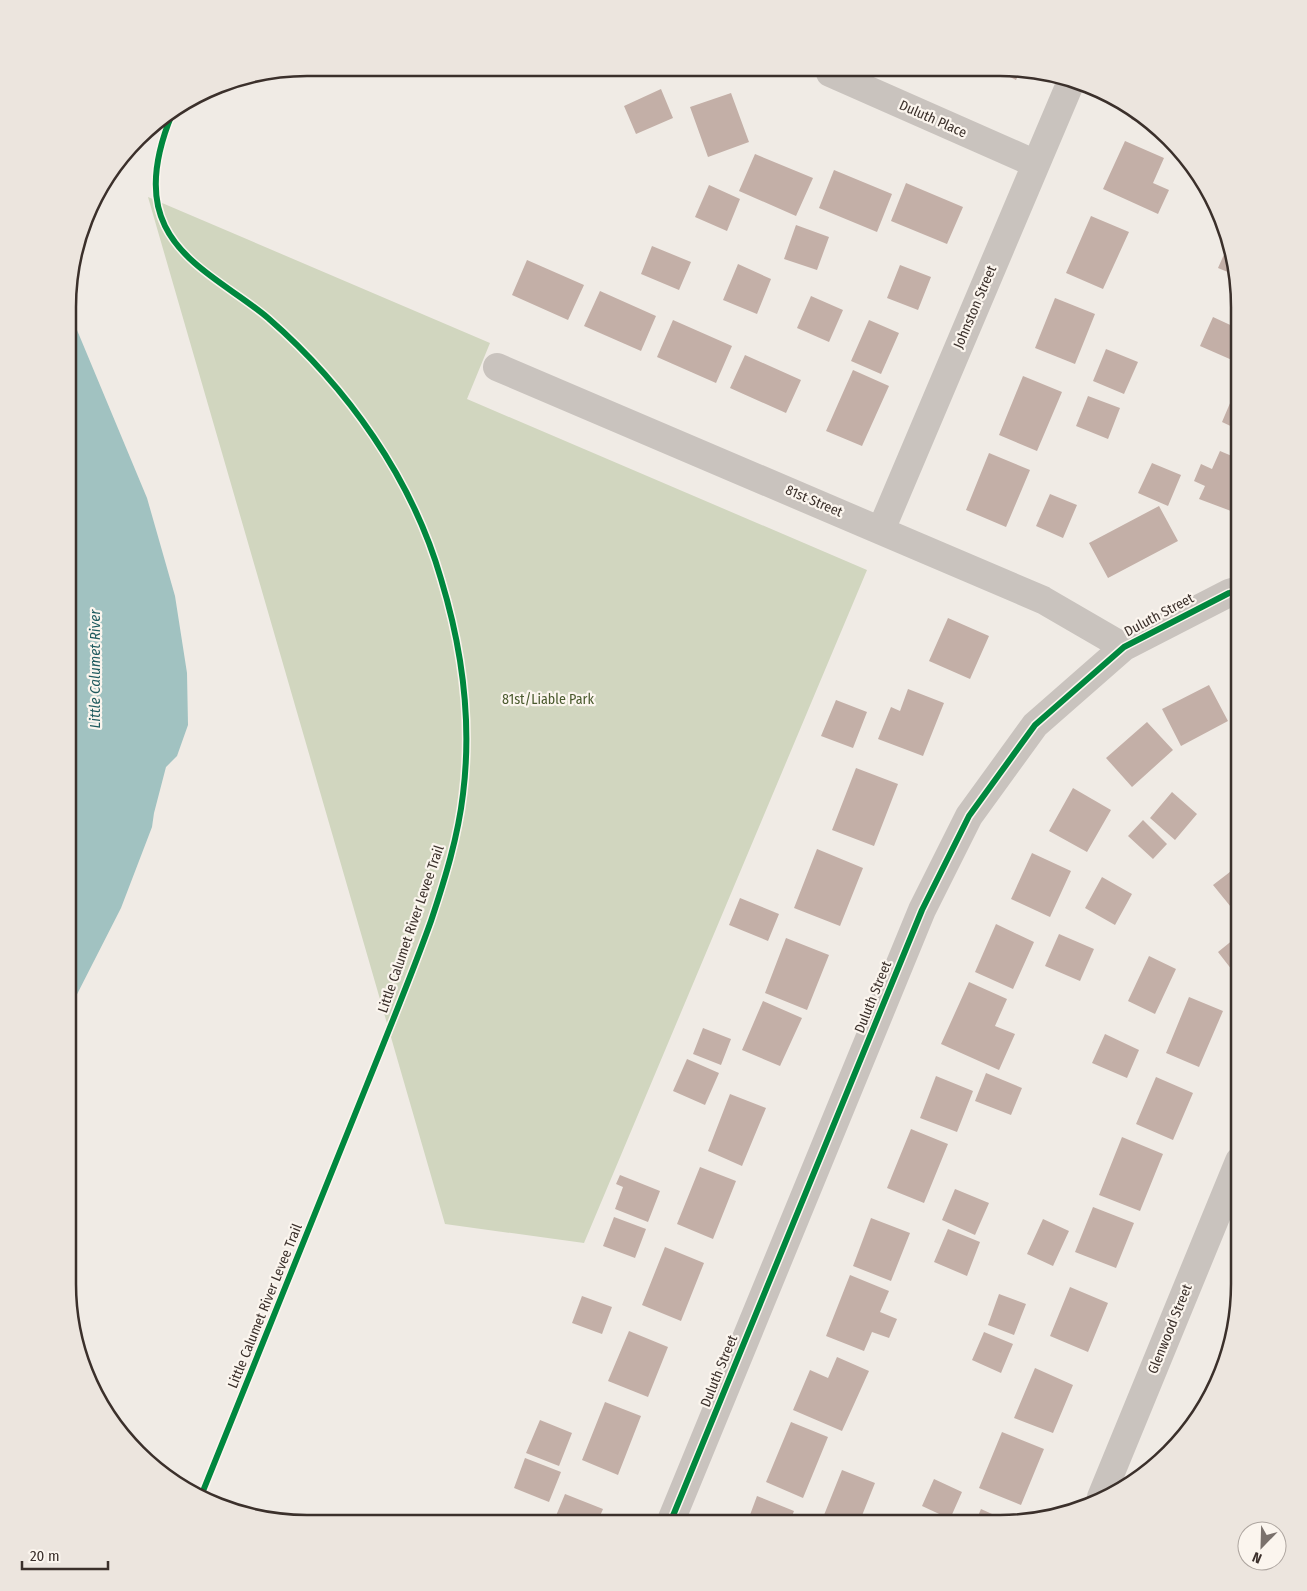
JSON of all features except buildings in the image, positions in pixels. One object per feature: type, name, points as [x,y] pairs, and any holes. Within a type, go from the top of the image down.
[{"type":"street","name":"Duluth Place","points":[[837,76],[1036,164]]},
{"type":"street","name":"Johnston Street","points":[[882,530],[1069,87]]},
{"type":"street","name":"81st Street","points":[[497,367],[1043,600],[1124,648]]},
{"type":"street","name":"Duluth Street","points":[[673,1515],[918,919],[970,816],[1035,725],[1124,648],[1231,592]]},
{"type":"street","name":"Glenwood Street","points":[[1104,1490],[1231,1181]]},
{"type":"green space","name":"81st/Liable Park","points":[[148,197],[490,343],[467,399],[867,570],[584,1243],[445,1224]]},
{"type":"water","name":"Little Calumet River","points":[[76,328],[147,498],[175,596],[187,673],[188,725],[177,756],[166,767],[152,827],[121,908],[76,996]]},
{"type":"cycle path","name":"Little Calumet River Levee Trail","points":[[169,123],[162,141],[156,169],[157,198],[165,226],[174,241],[197,265],[255,307],[297,345],[350,404],[373,436],[413,505],[441,579],[460,658],[466,713],[466,767],[458,826],[446,874],[431,921],[416,963],[203,1490]]},
{"type":"cycle path","points":[[673,1515],[922,910],[969,816],[1035,725],[1124,647],[1231,592]]}]
